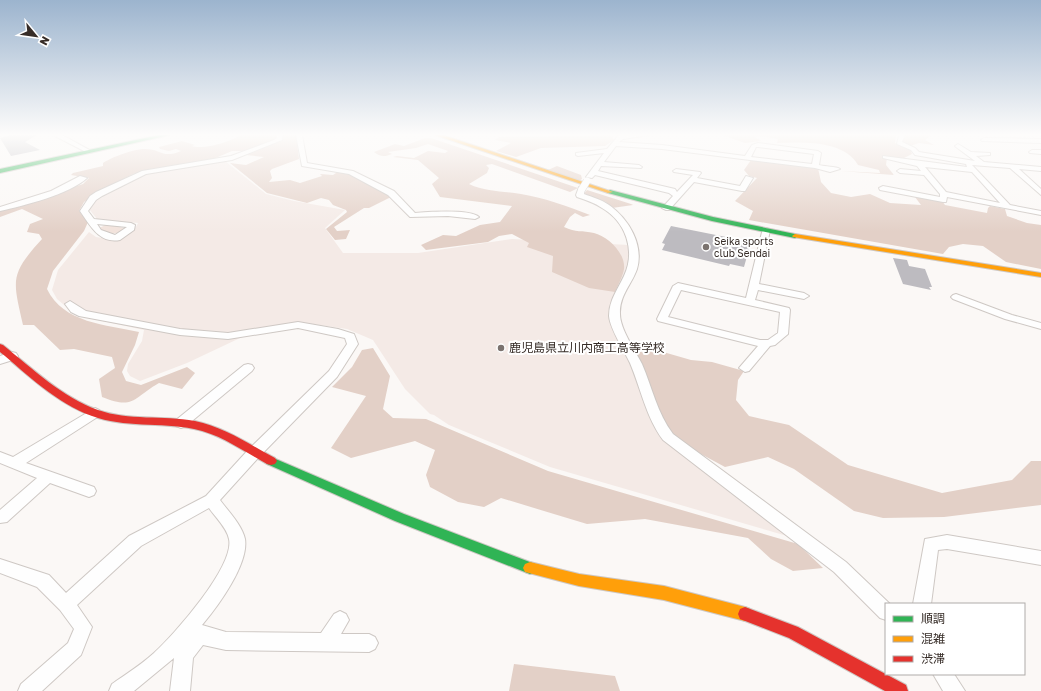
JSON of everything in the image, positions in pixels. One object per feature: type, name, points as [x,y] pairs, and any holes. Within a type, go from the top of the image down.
[{"type":"street","points":[[0,171],[18,167]]},
{"type":"street","points":[[93,221],[84,212],[93,198],[136,174],[171,167]]},
{"type":"street","points":[[319,167],[351,172],[391,193],[413,216],[448,214],[475,217]]},
{"type":"street","points":[[531,167],[562,178],[666,208],[766,230],[1041,275]]},
{"type":"street","points":[[597,167],[580,194],[607,207],[618,217],[628,230],[633,241],[635,256],[634,264],[619,294],[614,308],[614,315],[615,321],[643,380],[654,418],[668,437],[840,567],[885,611]]},
{"type":"street","points":[[820,167],[830,170],[837,169]]},
{"type":"street","points":[[922,167],[944,194],[1041,213]]},
{"type":"street","points":[[948,167],[973,170]]},
{"type":"street","points":[[971,167],[1007,206]]},
{"type":"street","points":[[1013,167],[1041,193]]},
{"type":"street","points":[[1016,167],[1037,169]]},
{"type":"street","points":[[666,208],[698,173],[676,171]]},
{"type":"street","points":[[900,171],[926,173]]},
{"type":"street","points":[[593,172],[672,191],[677,196]]},
{"type":"street","points":[[0,209],[41,198],[70,186],[84,178]]},
{"type":"street","points":[[692,179],[742,189],[749,178]]},
{"type":"street","points":[[883,188],[943,200],[944,194]]},
{"type":"street","points":[[750,302],[766,230]]},
{"type":"street","points":[[678,286],[750,302],[785,310],[783,334],[771,343],[662,319],[678,286]]},
{"type":"street","points":[[754,286],[804,296]]},
{"type":"street","points":[[956,297],[977,304],[999,315],[1041,326]]},
{"type":"street","points":[[66,604],[135,541],[211,500],[254,453],[333,374],[353,344],[350,336],[338,332],[298,325],[228,336],[180,332],[83,314],[75,310],[70,304]]},
{"type":"street","points":[[745,368],[767,343]]},
{"type":"street","points":[[0,346],[65,398],[95,413],[126,419],[195,425],[220,434],[254,453],[315,482],[492,554],[537,570],[579,580],[664,593],[745,614],[793,632],[900,691]]},
{"type":"street","points":[[0,360],[12,356]]},
{"type":"street","points":[[181,423],[248,368]]},
{"type":"street","points":[[14,464],[95,413]]},
{"type":"street","points":[[0,457],[48,477],[89,491]]},
{"type":"street","points":[[2,517],[48,477]]},
{"type":"street","points":[[180,691],[184,655],[195,630],[226,579],[237,557],[237,538],[211,500]]},
{"type":"street","points":[[922,603],[931,544],[948,542],[1041,558]]},
{"type":"street","points":[[0,566],[43,581],[66,604],[83,627],[75,648],[28,691]]},
{"type":"street","points":[[325,643],[340,620]]},
{"type":"street","points":[[195,630],[226,641],[369,643]]},
{"type":"street","points":[[119,691],[165,656],[195,630]]},
{"type":"street","points":[[943,675],[955,691]]},
{"type":"shaded area","points":[[98,167],[163,167],[133,174],[95,194],[84,202],[79,211],[88,222],[84,231],[53,271],[47,289],[54,300],[75,316],[87,321],[139,332],[135,345],[122,372],[126,381],[141,385],[187,367],[195,373],[182,389],[159,383],[133,400],[127,402],[113,401],[102,397],[99,379],[115,368],[112,357],[74,349],[60,350],[34,325],[23,325],[17,298],[16,279],[24,261],[42,239],[39,234],[27,232],[30,224],[43,219],[22,209],[0,217],[0,211],[83,184],[89,178],[71,175],[73,173]]},
{"type":"shaded area","name":"鹿児島県立川内商工高等学校","points":[[186,167],[233,167],[266,194],[294,201],[345,210],[325,228],[343,253],[418,253],[512,239],[629,245],[629,267],[613,298],[655,428],[794,538],[550,467],[449,425],[430,414],[405,389],[373,340],[347,329],[300,322],[259,329],[187,363],[140,381],[130,376],[127,371],[128,364],[142,341],[144,330],[79,316],[57,299],[52,290],[58,270],[89,232],[96,237],[115,240],[136,227],[138,223],[97,219],[89,209],[97,198],[143,174]]},
{"type":"shaded area","points":[[235,167],[277,167],[270,171],[272,178],[269,182],[290,180],[300,183],[322,176],[320,174],[333,175],[339,171],[346,172],[391,197],[369,208],[364,208],[334,227],[337,231],[350,230],[346,239],[335,240],[326,229],[347,212],[346,210],[333,205],[329,200],[321,198],[307,203],[267,193]]},
{"type":"shaded area","points":[[426,167],[488,167],[487,173],[469,184],[488,190],[539,198],[564,205],[590,215],[583,217],[575,213],[570,217],[564,227],[599,235],[610,241],[619,251],[624,263],[624,269],[622,278],[615,292],[589,288],[552,272],[553,256],[527,247],[529,243],[512,234],[499,236],[488,242],[426,250],[421,245],[443,235],[456,236],[480,225],[500,222],[512,206],[440,197],[432,184],[439,178]]},
{"type":"shaded area","points":[[501,167],[517,167],[578,188],[570,192]]},
{"type":"shaded area","points":[[554,167],[560,167],[581,175],[582,179],[579,181],[548,170]]},
{"type":"shaded area","points":[[746,167],[818,168],[821,182],[831,193],[851,197],[870,194],[890,203],[921,205],[915,197],[942,201],[945,205],[987,213],[990,206],[1005,209],[1007,216],[1027,223],[1041,225],[1041,269],[1006,262],[983,246],[963,244],[949,247],[943,254],[749,220],[753,211],[735,201],[757,178],[749,176],[744,170]]},
{"type":"shaded area","points":[[867,167],[888,167],[894,175],[841,171],[880,173],[879,170]]},
{"type":"shaded area","points":[[587,190],[633,205],[612,208],[606,202],[584,194]]},
{"type":"shaded area","points":[[108,224],[127,229],[120,232],[109,233],[99,228]]},
{"type":"shaded area","points":[[632,343],[691,360],[712,362],[744,371],[738,380],[736,400],[749,416],[789,425],[848,465],[942,493],[1012,480],[1031,461],[1041,461],[1041,505],[944,517],[883,518],[854,511],[794,469],[768,457],[725,467],[688,447],[666,427]]},
{"type":"shaded area","points":[[373,348],[390,376],[383,409],[393,418],[426,419],[548,471],[798,544],[823,568],[793,571],[771,559],[748,538],[645,519],[587,524],[501,498],[484,507],[458,502],[430,487],[426,475],[435,450],[415,441],[351,458],[331,448],[366,396],[332,387],[352,367],[362,350]]},
{"type":"shaded area","points":[[514,664],[615,676],[620,691],[509,691]]},
{"type":"building","name":"Seika sports club Sendai","points":[[671,226],[751,242],[744,267],[730,264],[729,266],[662,250],[665,244],[662,243]]},
{"type":"building","points":[[893,258],[907,260],[909,266],[925,269],[932,287],[929,287],[931,290],[903,284]]},
{"type":"traffic: fast","points":[[0,171],[18,167]]},
{"type":"traffic: fast","points":[[610,192],[712,219],[795,236]]},
{"type":"traffic: fast","points":[[271,461],[399,518],[530,568]]},
{"type":"traffic: slow","points":[[535,167],[610,192]]},
{"type":"traffic: slow","points":[[795,236],[1041,275]]},
{"type":"traffic: slow","points":[[530,568],[579,580],[664,593],[745,614]]},
{"type":"traffic: jam","points":[[0,347],[33,375],[57,392],[95,413],[119,419],[182,423],[204,427],[234,440],[271,461]]},
{"type":"traffic: jam","points":[[745,614],[793,632],[900,691]]},
{"type":"place","name":"Seika sports club Sendai","points":[[706,247]]},
{"type":"place","name":"鹿児島県立川内商工高等学校","points":[[501,348]]}]
